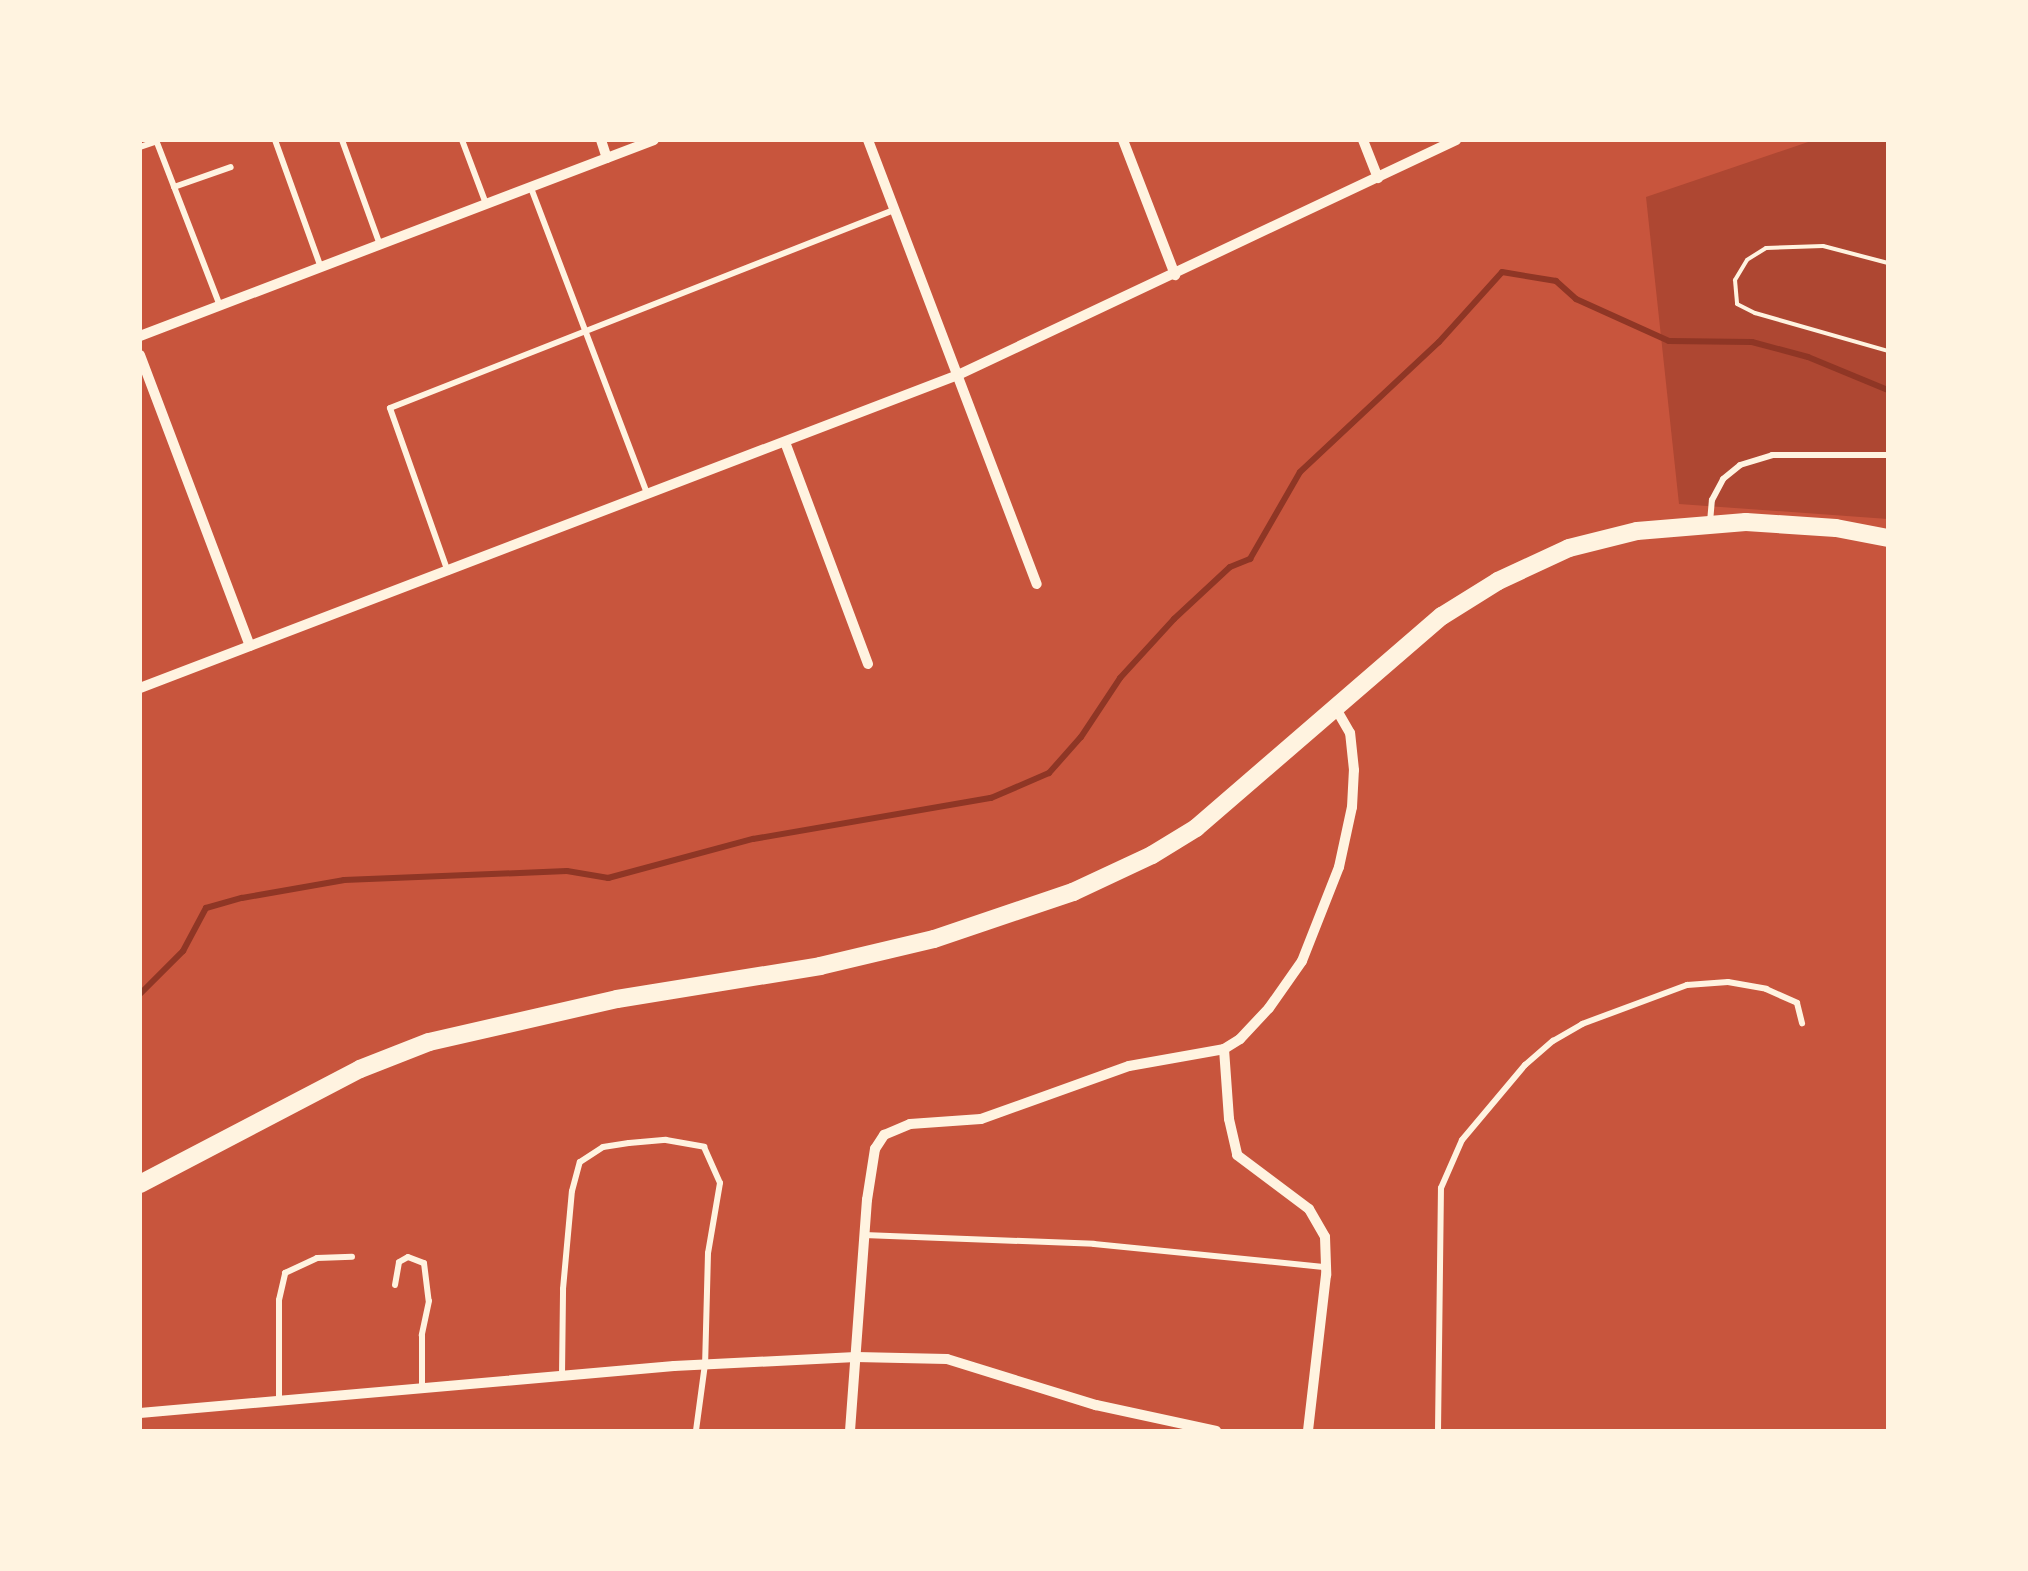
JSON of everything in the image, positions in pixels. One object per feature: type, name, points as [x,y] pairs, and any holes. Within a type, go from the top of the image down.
[{"type":"street","points":[[602,140],[607,158]]},
{"type":"street","points":[[140,336],[654,140]]},
{"type":"street","points":[[868,140],[1036,584]]},
{"type":"street","points":[[1123,140],[1175,275]]},
{"type":"street","points":[[1363,140],[1378,178]]},
{"type":"street","points":[[140,688],[958,374],[1456,140]]},
{"type":"street","points":[[140,356],[250,646]]},
{"type":"street","points":[[785,442],[868,664]]},
{"type":"street","points":[[140,1184],[360,1069],[429,1042],[617,999],[858,957],[1013,916],[1073,892],[1152,855],[1196,828],[1442,616],[1540,559],[1606,538],[1710,523],[1798,524],[1888,538]]},
{"type":"street","points":[[850,1431],[871,1168],[884,1136],[910,1124],[981,1119],[1129,1066],[1224,1049],[1240,1039],[1287,984],[1328,902],[1352,808],[1354,770],[1350,734],[1334,706]]},
{"type":"street","points":[[1224,1049],[1233,1147],[1249,1165],[1316,1217],[1325,1238],[1326,1266],[1308,1431]]},
{"type":"street","points":[[140,1413],[705,1364],[856,1358],[972,1363],[1096,1405],[1216,1431]]},
{"type":"lane","points":[[275,140],[321,268]]},
{"type":"lane","points":[[342,140],[380,246]]},
{"type":"lane","points":[[462,140],[486,204]]},
{"type":"lane","points":[[140,148],[156,141],[220,306]]},
{"type":"lane","points":[[174,187],[231,167]]},
{"type":"lane","points":[[530,187],[648,495]]},
{"type":"lane","points":[[448,572],[390,408],[895,210]]},
{"type":"lane","points":[[1710,523],[1712,500],[1724,479],[1740,465],[1772,455],[1888,455]]},
{"type":"lane","points":[[1438,1431],[1442,1188],[1462,1140],[1525,1066],[1567,1032],[1632,1002],[1687,985],[1728,982],[1766,989],[1797,1003],[1802,1023]]},
{"type":"lane","points":[[562,1376],[563,1289],[574,1173],[587,1154],[603,1146],[666,1140],[704,1147],[720,1183],[708,1253],[705,1364],[696,1431]]},
{"type":"lane","points":[[864,1235],[1094,1244],[1326,1266]]},
{"type":"lane","points":[[280,1400],[280,1300],[285,1274],[317,1258],[352,1257]]},
{"type":"lane","points":[[395,1284],[399,1262],[408,1257],[424,1263],[429,1301],[422,1335],[422,1388]]},
{"type":"path","points":[[1888,264],[1822,246],[1766,248],[1747,260],[1735,280],[1737,304],[1755,313],[1888,351]]},
{"type":"shaded area","points":[[1814,140],[1888,140],[1888,519],[1679,504],[1646,197]]},
{"type":"waterway","points":[[140,994],[183,951],[206,908],[242,898],[344,880],[567,871],[608,878],[753,839],[991,798],[1049,773],[1081,737],[1120,678],[1174,619],[1230,567],[1250,559],[1300,472],[1439,342],[1502,272],[1556,281],[1576,299],[1669,341],[1752,342],[1808,357],[1888,390]]}]
